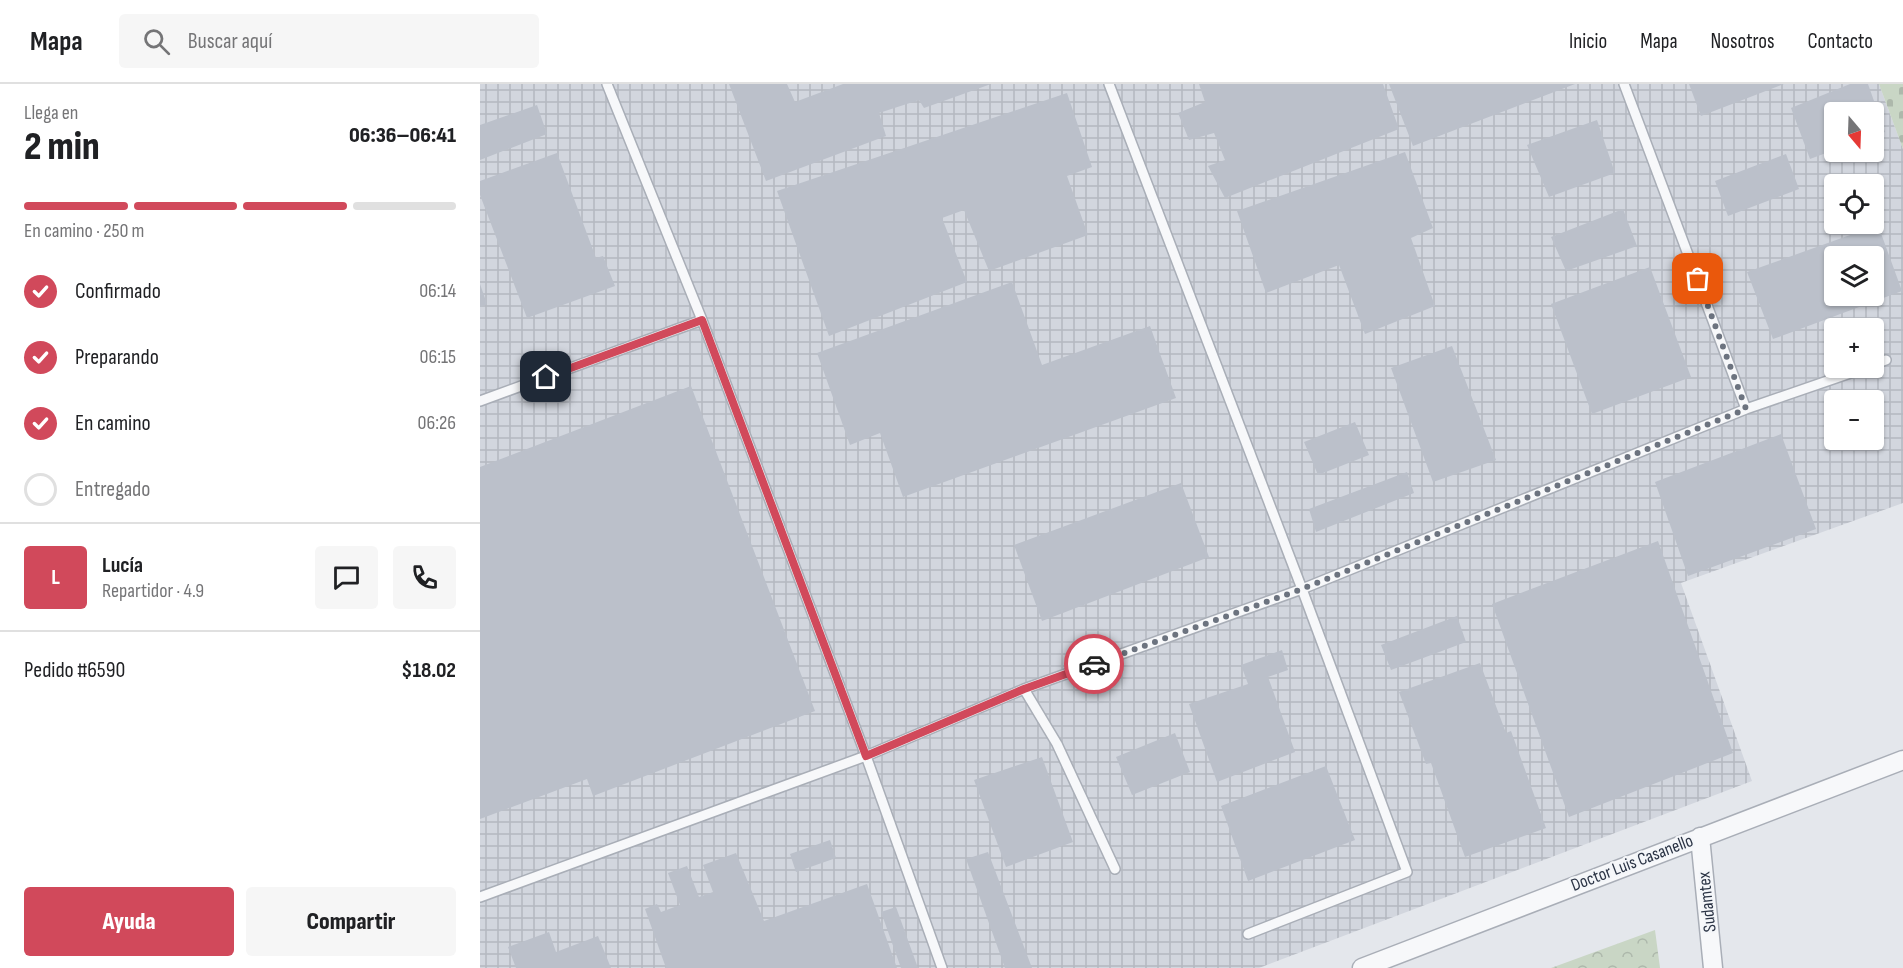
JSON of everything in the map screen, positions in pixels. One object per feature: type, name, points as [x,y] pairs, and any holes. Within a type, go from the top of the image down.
[{"type":"street","name":"Doctor Luis Casanello","points":[[1362,968],[1903,760]]},
{"type":"street","name":"Sudamtex","points":[[1700,837],[1713,968]]},
{"type":"lane","points":[[607,84],[702,320],[866,756],[942,968]]},
{"type":"lane","points":[[1109,84],[1302,589],[1407,872],[1248,934]]},
{"type":"lane","points":[[1624,84],[1746,409]]},
{"type":"lane","points":[[480,401],[702,320]]},
{"type":"lane","points":[[480,897],[866,756],[1024,689],[1302,589],[1746,409],[1836,378]]},
{"type":"lane","points":[[1024,689],[1057,744],[1115,869]]},
{"type":"shaded area","points":[[480,84],[1879,84],[1903,149],[1903,503],[1681,583],[1752,781],[1259,968],[480,968]]},
{"type":"green space","points":[[1879,84],[1903,84],[1903,149]]},
{"type":"green space","points":[[1655,930],[1660,968],[1551,968]]},
{"type":"building","points":[[729,84],[787,84],[795,102],[843,84],[991,84],[924,108],[919,100],[879,113],[886,136],[766,181]]},
{"type":"building","points":[[1199,84],[1383,84],[1399,129],[1225,198],[1208,166],[1225,160],[1214,133],[1189,140],[1178,113],[1205,102]]},
{"type":"building","points":[[1389,84],[1575,84],[1413,146]]},
{"type":"building","points":[[1689,84],[1784,84],[1701,116]]},
{"type":"building","points":[[1850,84],[1868,84],[1874,102],[1824,102],[1824,154],[1810,159],[1791,108]]},
{"type":"building","points":[[1067,93],[1092,167],[1067,176],[1088,235],[989,271],[964,210],[942,218],[967,282],[829,336],[777,191]]},
{"type":"building","points":[[537,105],[547,134],[480,160],[480,125]]},
{"type":"building","points":[[1597,120],[1615,173],[1549,197],[1527,145]]},
{"type":"building","points":[[1405,152],[1433,228],[1411,238],[1435,306],[1365,334],[1339,265],[1266,293],[1237,211]]},
{"type":"building","points":[[557,153],[596,258],[603,256],[615,286],[527,318],[480,195],[480,181]]},
{"type":"building","points":[[1786,154],[1799,189],[1728,216],[1715,181]]},
{"type":"building","points":[[1623,209],[1637,246],[1566,271],[1551,237]]},
{"type":"building","points":[[1853,234],[1881,234],[1902,291],[1884,298],[1884,246],[1824,246],[1824,306],[1862,306],[1824,318],[1824,320],[1773,339],[1747,272]]},
{"type":"building","points":[[1650,267],[1691,377],[1592,414],[1551,304]]},
{"type":"building","points":[[1012,282],[1042,365],[1150,326],[1176,398],[903,497],[880,433],[850,445],[817,353]]},
{"type":"building","points":[[480,284],[487,304],[480,307]]},
{"type":"building","points":[[1452,346],[1496,460],[1433,482],[1391,368]]},
{"type":"building","points":[[691,386],[815,711],[593,796],[587,779],[480,819],[480,467]]},
{"type":"building","points":[[1355,422],[1369,455],[1318,475],[1304,442]]},
{"type":"building","points":[[1781,434],[1816,529],[1688,576],[1655,482]]},
{"type":"building","points":[[1407,472],[1414,493],[1316,532],[1309,509]]},
{"type":"building","points":[[1181,483],[1209,557],[1042,621],[1014,545]]},
{"type":"building","points":[[1658,541],[1733,753],[1569,817],[1492,604]]},
{"type":"building","points":[[1457,616],[1466,642],[1391,670],[1381,645]]},
{"type":"building","points":[[1282,650],[1288,670],[1268,677],[1295,752],[1217,782],[1189,704],[1248,684],[1241,665]]},
{"type":"building","points":[[1480,663],[1506,733],[1511,731],[1546,828],[1465,857],[1431,763],[1426,764],[1399,692]]},
{"type":"building","points":[[1175,733],[1190,772],[1132,795],[1116,757]]},
{"type":"building","points":[[1042,757],[1073,842],[1006,867],[974,780]]},
{"type":"building","points":[[1326,766],[1355,840],[1248,881],[1221,806]]},
{"type":"building","points":[[830,840],[836,858],[796,872],[790,854]]},
{"type":"building","points":[[988,852],[1032,968],[1005,968],[966,859]]},
{"type":"building","points":[[736,853],[764,921],[867,884],[897,968],[666,968],[645,909],[657,904],[661,912],[680,905],[668,873],[687,866],[699,897],[713,892],[703,865]]},
{"type":"building","points":[[896,907],[918,968],[901,968],[881,912]]},
{"type":"building","points":[[549,932],[556,952],[598,936],[611,968],[516,968],[508,947]]},
{"type":"way so far","points":[[1094,664],[1302,589],[1746,409],[1698,279]]},
{"type":"route","points":[[546,377],[702,320],[866,756],[1024,689],[1094,664]]}]
